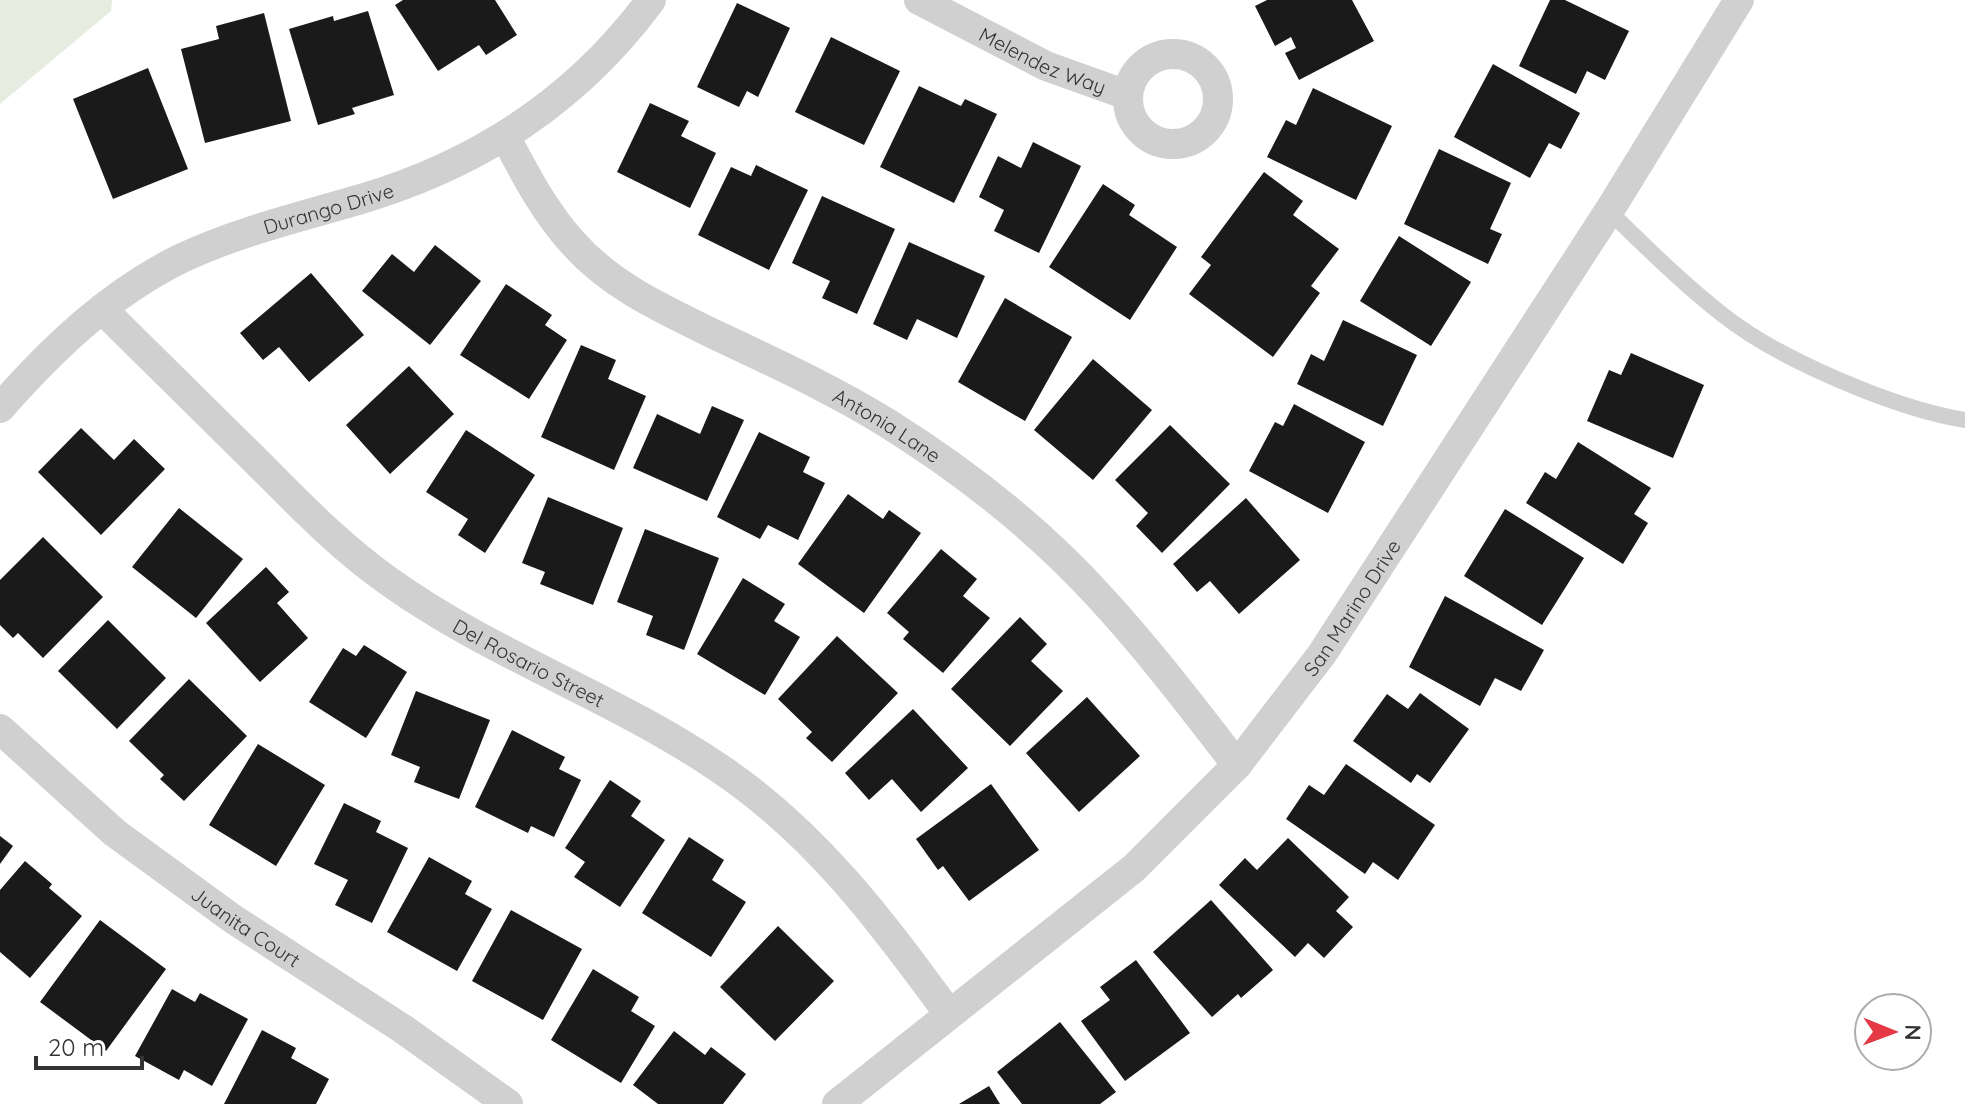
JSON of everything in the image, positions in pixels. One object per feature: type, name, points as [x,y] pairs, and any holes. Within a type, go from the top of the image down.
[{"type":"street","name":"Durango Drive","points":[[0,408],[30,374],[102,309],[178,260],[224,239],[451,167],[505,136],[578,84],[622,40],[651,0]]},
{"type":"street","name":"Melendez Way","points":[[919,0],[1046,66],[1127,95]]},
{"type":"street","name":"San Marino Drive","points":[[837,1104],[1134,868],[1237,765],[1322,654],[1609,211],[1739,0]]},
{"type":"street","name":"Antonia Lane","points":[[505,136],[538,198],[573,244],[603,271],[646,302],[811,380],[887,423],[965,477],[1034,535],[1097,593],[1237,765]]},
{"type":"street","name":"Del Rosario Street","points":[[102,309],[334,539],[388,581],[513,657],[653,727],[720,769],[783,818],[821,852],[882,922],[949,1014]]},
{"type":"street","name":"Juanita Court","points":[[0,729],[115,833],[233,919],[403,1029],[508,1104]]},
{"type":"lane","points":[[1609,211],[1725,317],[1770,344],[1862,389],[1965,420]]},
{"type":"shaded area","points":[[0,0],[112,0],[111,11],[0,104]]},
{"type":"building","points":[[403,0],[495,0],[517,35],[486,55],[479,45],[438,71],[395,5]]},
{"type":"building","points":[[1267,0],[1352,0],[1374,41],[1299,80],[1285,53],[1296,48],[1291,37],[1275,46],[1255,6]]},
{"type":"building","points":[[1550,0],[1565,0],[1629,31],[1605,80],[1587,71],[1576,94],[1519,66]]},
{"type":"building","points":[[737,3],[790,28],[758,97],[747,91],[739,107],[697,87]]},
{"type":"building","points":[[368,11],[394,95],[352,108],[355,114],[318,125],[289,29],[333,16],[334,21]]},
{"type":"building","points":[[264,13],[291,121],[205,143],[181,49],[219,39],[216,26]]},
{"type":"building","points":[[831,37],[900,71],[864,145],[795,112]]},
{"type":"building","points":[[1493,64],[1580,113],[1561,149],[1549,143],[1530,178],[1454,137]]},
{"type":"building","points":[[148,68],[188,169],[113,199],[73,99]]},
{"type":"building","points":[[919,86],[961,106],[965,99],[997,114],[954,203],[880,167]]},
{"type":"building","points":[[1313,88],[1392,126],[1356,200],[1267,157],[1286,120],[1296,125]]},
{"type":"building","points":[[650,103],[689,121],[681,136],[716,153],[690,208],[617,172]]},
{"type":"building","points":[[1033,142],[1081,166],[1039,253],[994,231],[1004,210],[979,197],[998,156],[1021,168]]},
{"type":"building","points":[[1439,149],[1511,183],[1490,229],[1502,234],[1488,264],[1404,224]]},
{"type":"building","points":[[756,165],[808,190],[769,270],[698,235],[731,167],[751,176]]},
{"type":"building","points":[[1264,172],[1303,201],[1293,215],[1339,249],[1311,286],[1320,293],[1273,357],[1189,294],[1211,265],[1201,257]]},
{"type":"building","points":[[1103,184],[1135,205],[1129,215],[1177,247],[1130,320],[1049,267]]},
{"type":"building","points":[[822,196],[895,229],[857,314],[822,298],[830,281],[792,263]]},
{"type":"building","points":[[1399,236],[1471,282],[1431,346],[1360,301]]},
{"type":"building","points":[[909,242],[985,276],[957,338],[917,319],[907,340],[873,324]]},
{"type":"building","points":[[435,245],[481,281],[430,345],[362,291],[392,254],[414,272]]},
{"type":"building","points":[[311,273],[364,335],[309,382],[279,347],[263,360],[240,333]]},
{"type":"building","points":[[506,284],[552,315],[545,325],[567,340],[529,399],[460,355]]},
{"type":"building","points":[[1005,298],[1072,337],[1025,421],[958,382]]},
{"type":"building","points":[[1343,320],[1417,355],[1383,426],[1297,384],[1311,354],[1324,361]]},
{"type":"building","points":[[581,345],[616,360],[608,379],[646,396],[614,470],[541,437]]},
{"type":"building","points":[[1631,353],[1704,385],[1673,458],[1587,421],[1609,370],[1621,375]]},
{"type":"building","points":[[1093,359],[1152,410],[1093,480],[1034,430]]},
{"type":"building","points":[[409,366],[454,414],[390,474],[346,425]]},
{"type":"building","points":[[1294,404],[1365,442],[1328,513],[1249,471],[1275,422],[1283,426]]},
{"type":"building","points":[[712,406],[744,420],[707,501],[633,468],[657,414],[700,434]]},
{"type":"building","points":[[1170,425],[1230,484],[1162,553],[1136,526],[1148,513],[1115,480]]},
{"type":"building","points":[[81,428],[114,460],[134,439],[165,469],[101,535],[38,472]]},
{"type":"building","points":[[466,430],[535,475],[485,553],[458,535],[468,519],[426,492]]},
{"type":"building","points":[[759,432],[810,457],[803,472],[825,483],[798,540],[768,525],[760,539],[717,517]]},
{"type":"building","points":[[1578,442],[1651,488],[1634,514],[1648,523],[1623,564],[1526,503],[1545,472],[1556,479]]},
{"type":"building","points":[[848,494],[883,519],[889,510],[921,533],[864,613],[798,564]]},
{"type":"building","points":[[548,497],[623,528],[593,605],[540,584],[545,572],[522,563]]},
{"type":"building","points":[[1246,498],[1300,560],[1239,614],[1210,581],[1197,592],[1173,564]]},
{"type":"building","points":[[179,508],[243,559],[196,618],[132,567]]},
{"type":"building","points":[[1505,509],[1584,558],[1542,625],[1464,576]]},
{"type":"building","points":[[645,529],[719,558],[684,650],[646,635],[653,616],[617,602]]},
{"type":"building","points":[[43,537],[103,597],[43,658],[18,633],[13,638],[0,625],[0,580]]},
{"type":"building","points":[[941,549],[977,579],[963,596],[990,618],[943,673],[903,639],[909,632],[887,613]]},
{"type":"building","points":[[266,567],[289,592],[277,603],[308,638],[260,682],[206,623]]},
{"type":"building","points":[[743,578],[785,604],[774,621],[800,637],[765,695],[697,654]]},
{"type":"building","points":[[1445,596],[1544,650],[1521,691],[1495,678],[1480,706],[1409,667]]},
{"type":"building","points":[[1020,617],[1047,644],[1031,661],[1063,691],[1010,746],[951,689]]},
{"type":"building","points":[[108,620],[166,678],[117,729],[58,671]]},
{"type":"building","points":[[837,636],[898,693],[832,762],[806,738],[812,732],[778,699]]},
{"type":"building","points":[[364,645],[407,672],[366,738],[309,702],[343,648],[356,656]]},
{"type":"building","points":[[189,679],[247,736],[184,801],[160,779],[164,775],[129,741]]},
{"type":"building","points":[[416,691],[490,720],[459,799],[414,782],[420,767],[391,755]]},
{"type":"building","points":[[1420,693],[1469,729],[1430,783],[1417,774],[1411,783],[1353,741],[1387,694],[1408,709]]},
{"type":"building","points":[[1087,697],[1140,756],[1079,812],[1026,753]]},
{"type":"building","points":[[913,709],[968,768],[921,812],[892,779],[869,800],[845,773]]},
{"type":"building","points":[[512,730],[565,757],[559,769],[581,780],[554,837],[531,826],[528,833],[475,807]]},
{"type":"building","points":[[258,744],[325,785],[276,866],[209,825]]},
{"type":"building","points":[[1346,764],[1435,825],[1398,880],[1373,862],[1365,874],[1286,819],[1309,785],[1324,795]]},
{"type":"building","points":[[610,780],[641,801],[631,816],[665,840],[620,907],[574,877],[585,862],[565,848]]},
{"type":"building","points":[[991,784],[1039,850],[969,901],[943,866],[938,870],[916,839]]},
{"type":"building","points":[[344,803],[381,821],[376,832],[408,848],[372,923],[335,905],[348,880],[314,864]]},
{"type":"building","points":[[0,836],[13,846],[0,864]]},
{"type":"building","points":[[689,837],[724,860],[712,880],[746,902],[711,957],[642,913]]},
{"type":"building","points":[[1288,838],[1349,897],[1336,911],[1353,927],[1324,958],[1308,943],[1295,957],[1219,885],[1245,858],[1257,870]]},
{"type":"building","points":[[429,857],[472,881],[465,894],[492,909],[457,971],[387,932]]},
{"type":"building","points":[[25,861],[52,884],[49,888],[82,916],[30,978],[0,952],[0,890]]},
{"type":"building","points":[[1211,900],[1273,970],[1241,998],[1238,994],[1212,1017],[1153,952]]},
{"type":"building","points":[[511,910],[582,949],[543,1020],[472,981]]},
{"type":"building","points":[[100,920],[166,969],[106,1051],[40,1002]]},
{"type":"building","points":[[778,926],[834,981],[775,1041],[720,987]]},
{"type":"building","points":[[1136,960],[1190,1033],[1125,1081],[1081,1021],[1110,1000],[1100,987]]},
{"type":"building","points":[[593,969],[639,997],[631,1011],[655,1026],[621,1083],[551,1040]]},
{"type":"building","points":[[172,989],[195,1002],[200,993],[248,1019],[212,1086],[184,1070],[179,1080],[135,1056]]},
{"type":"building","points":[[1060,1022],[1116,1092],[1100,1104],[1022,1104],[997,1072]]},
{"type":"building","points":[[262,1030],[296,1048],[291,1058],[329,1079],[316,1104],[224,1104]]},
{"type":"building","points":[[674,1031],[705,1055],[711,1047],[746,1074],[723,1104],[658,1104],[633,1085]]},
{"type":"building","points":[[989,1086],[1000,1104],[959,1104]]}]
